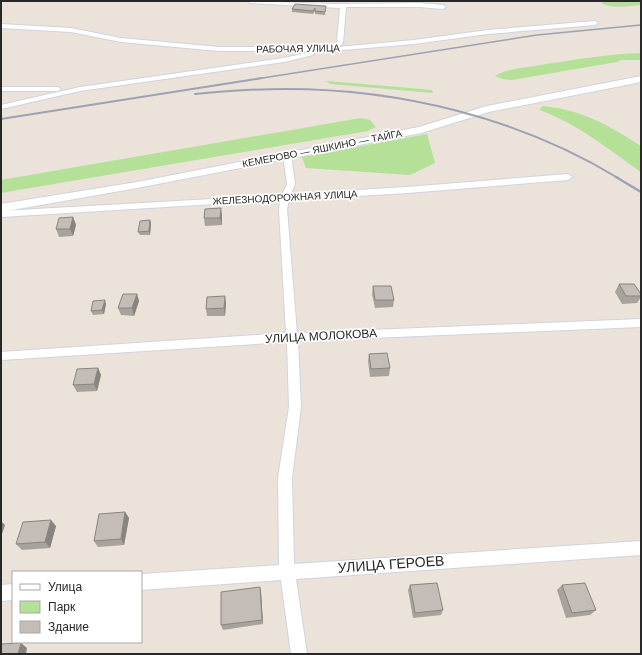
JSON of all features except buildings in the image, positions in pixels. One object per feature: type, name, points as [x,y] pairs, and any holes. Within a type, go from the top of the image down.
[{"type":"main road","name":"КЕМЕРОВО — ЯШКИНО — ТАЙГА","points":[[1,208],[137,185],[287,154],[421,130],[487,109],[641,79]]},
{"type":"street","points":[[250,1],[343,6],[419,5],[443,7]]},
{"type":"street","points":[[1,108],[80,89],[284,60],[331,49],[340,44],[343,6]]},
{"type":"street","name":"РАБОЧАЯ УЛИЦА","points":[[1,26],[71,30],[121,40],[219,49],[331,49],[595,22]]},
{"type":"street","points":[[1,89],[80,89]]},
{"type":"street","points":[[287,154],[291,184],[285,198],[283,209],[292,336],[295,407],[285,478],[287,571],[299,654]]},
{"type":"street","name":"ЖЕЛЕЗНОДОРОЖНАЯ УЛИЦА","points":[[1,214],[285,198],[568,177]]},
{"type":"street","name":"УЛИЦА МОЛОКОВА","points":[[1,356],[292,336],[641,324]]},
{"type":"street","name":"УЛИЦА ГЕРОЕВ","points":[[142,582],[641,548]]},
{"type":"street","points":[[1,593],[12,592]]},
{"type":"green space","points":[[606,1],[641,1],[641,5],[615,7],[601,3]]},
{"type":"green space","points":[[641,53],[641,60],[621,60],[617,62],[512,80],[502,79],[495,76],[505,71],[578,59]]},
{"type":"green space","points":[[326,81],[432,90],[433,93],[330,84]]},
{"type":"green space","points":[[543,106],[571,111],[583,115],[606,125],[641,146],[641,172],[580,130],[553,115],[539,110]]},
{"type":"green space","points":[[361,118],[370,120],[376,127],[368,131],[1,193],[1,180]]},
{"type":"green space","points":[[427,134],[435,163],[410,175],[306,168],[302,157]]},
{"type":"railway","points":[[256,79],[537,35],[641,25]]},
{"type":"railway","points":[[1,119],[262,78]]},
{"type":"railway","points":[[195,94],[263,89],[329,90],[372,94],[415,101],[500,123],[541,139],[580,157],[618,178]]},
{"type":"railway","points":[[616,177],[641,192]]}]
